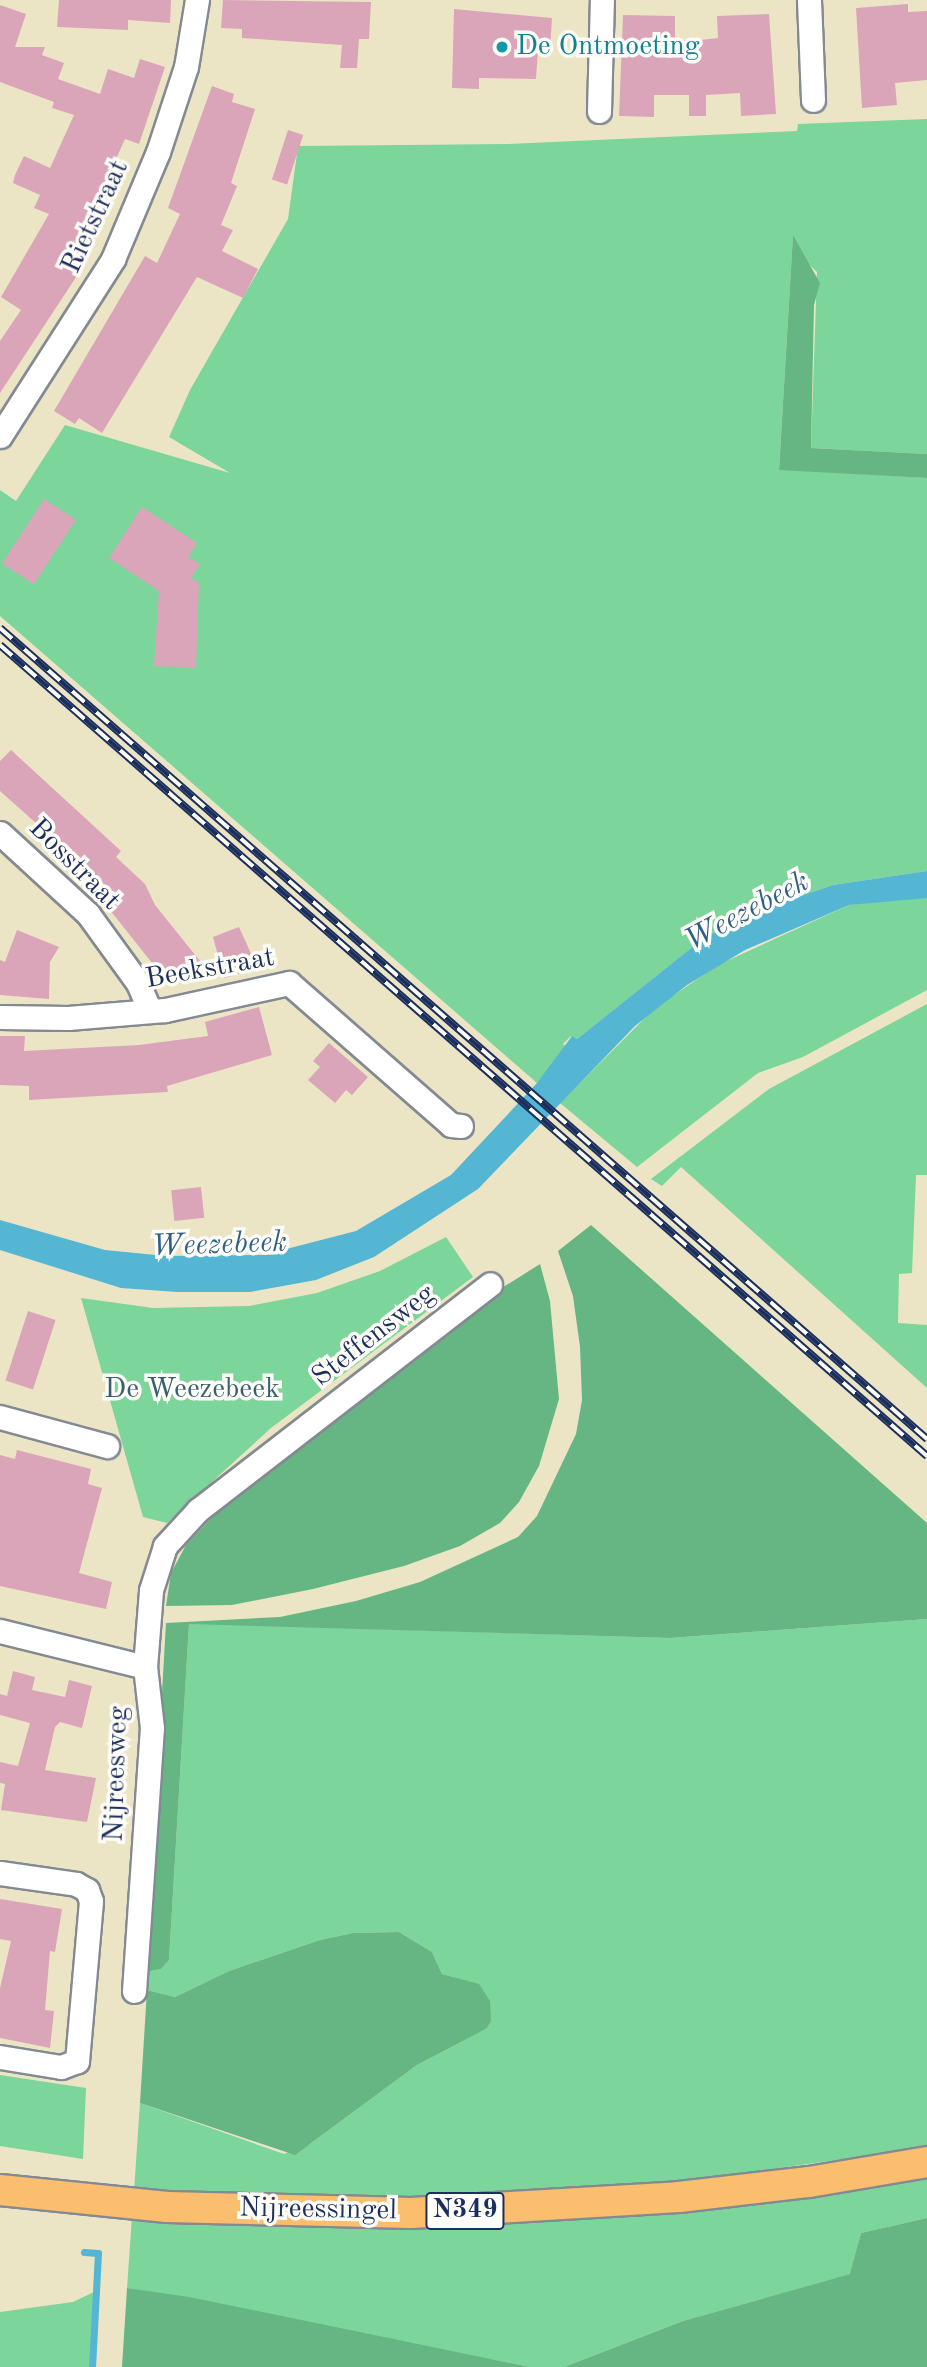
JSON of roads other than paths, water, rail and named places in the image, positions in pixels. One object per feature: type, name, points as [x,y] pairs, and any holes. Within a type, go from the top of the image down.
[{"type":"main road","name":"Nijreessingel","points":[[0,2190],[167,2207],[411,2213],[680,2197],[927,2162]]},
{"type":"street","name":"Rietstraat","points":[[0,436],[113,259],[158,152],[186,67],[197,0]]},
{"type":"street","points":[[599,111],[602,0]]},
{"type":"street","points":[[809,0],[813,100]]},
{"type":"street","name":"Bosstraat","points":[[0,833],[88,914],[138,984],[150,1011]]},
{"type":"street","name":"Beekstraat","points":[[0,1017],[68,1018],[150,1011],[196,1005],[289,983],[451,1125],[461,1126]]},
{"type":"street","name":"Steffensweg","points":[[145,1667],[151,1590],[165,1546],[181,1527],[489,1284]]},
{"type":"street","points":[[0,1417],[107,1446]]},
{"type":"street","name":"Nijreesweg","points":[[0,1631],[145,1667],[152,1728],[134,1991]]},
{"type":"street","points":[[0,1873],[87,1890],[91,1901],[77,2061],[61,2067],[0,2057]]},
{"type":"water","points":[[927,871],[927,898],[849,905],[745,950],[687,985],[635,1026],[478,1189],[374,1257],[316,1280],[250,1292],[177,1292],[121,1288],[0,1250],[0,1220],[105,1250],[166,1256],[263,1255],[356,1231],[451,1175],[537,1083],[572,1036],[577,1039],[705,937],[770,906],[833,885]]},
{"type":"waterway","points":[[84,2252],[98,2253],[92,2367]]},
{"type":"railway","points":[[0,628],[927,1439]]},
{"type":"railway","points":[[0,645],[927,1456]]},
{"type":"place","name":"De Ontmoeting","points":[[502,47]]},
{"type":"water label","name":"Weezebeek","points":[[747,912]]},
{"type":"water label","name":"Weezebeek","points":[[219,1245]]},
{"type":"park label","name":"De Weezebeek","points":[[192,1390]]}]
